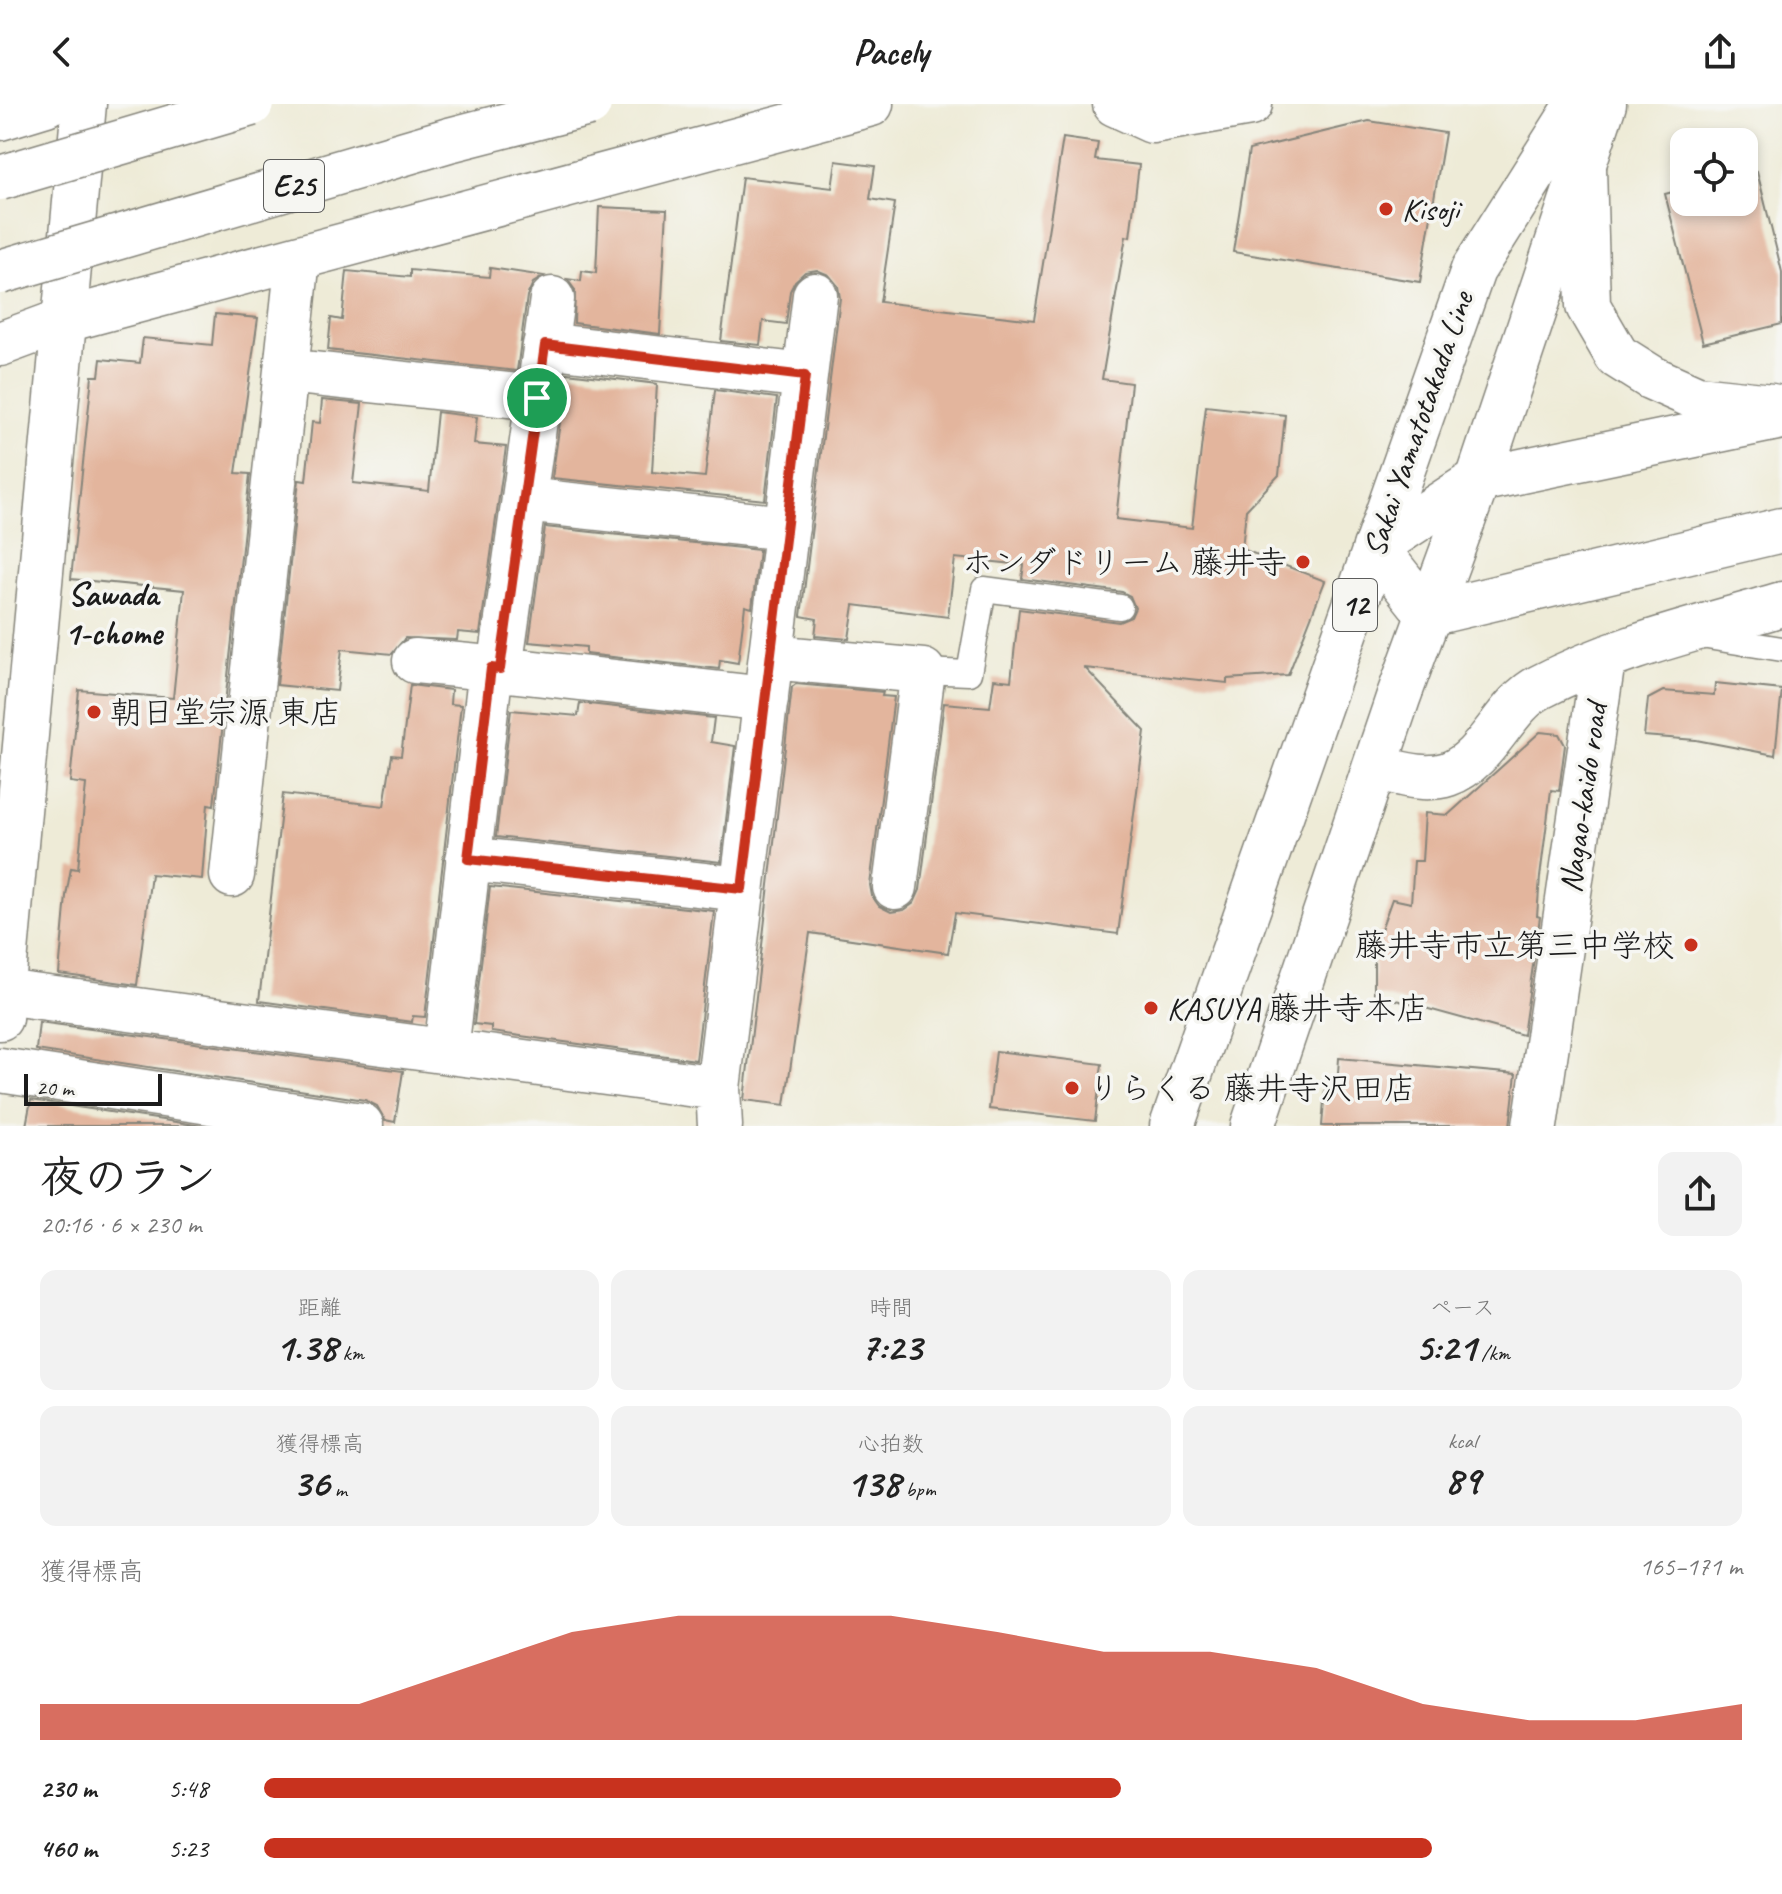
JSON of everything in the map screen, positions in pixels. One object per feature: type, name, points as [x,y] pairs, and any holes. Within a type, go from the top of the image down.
[{"type":"main road","points":[[0,118],[46,104]]},
{"type":"main road","points":[[84,104],[1,1005],[446,1051],[719,1107],[742,889],[815,295]]},
{"type":"main road","points":[[0,178],[251,104]]},
{"type":"main road","name":"E25","points":[[0,272],[449,140],[589,104]]},
{"type":"main road","points":[[0,344],[65,320],[871,104]]},
{"type":"main road","points":[[1115,104],[1152,121],[1250,104]]},
{"type":"main road","name":"Sakai Yamatotakada Line","points":[[1172,1126],[1473,270],[1578,104]]},
{"type":"main road","name":"12","points":[[1253,1126],[1428,614],[1478,480],[1604,104]]},
{"type":"main road","points":[[1584,168],[1588,306],[1617,356],[1652,378],[1697,398],[1782,407]]},
{"type":"main road","points":[[232,875],[298,258]]},
{"type":"main road","points":[[446,1051],[468,859],[552,299]]},
{"type":"main road","points":[[545,345],[805,376]]},
{"type":"main road","points":[[286,371],[537,398]]},
{"type":"main road","points":[[1782,417],[1478,480],[1375,547],[1428,614],[1782,530]]},
{"type":"main road","points":[[524,500],[787,528]]},
{"type":"main road","points":[[1377,768],[1428,779],[1451,773],[1478,750],[1537,688],[1603,660],[1782,604]]},
{"type":"main road","name":"Nagao-kaido road","points":[[1535,1126],[1603,660]]},
{"type":"main road","points":[[415,661],[495,668],[768,678],[923,671],[895,887]]},
{"type":"main road","points":[[468,859],[742,889]]},
{"type":"main road","points":[[0,1070],[361,1125]]},
{"type":"lane","points":[[923,671],[969,673],[984,589],[1120,607]]},
{"type":"lane","points":[[1684,633],[1782,649]]},
{"type":"building","points":[[1369,121],[1445,133],[1420,282],[1233,252],[1249,150]]},
{"type":"building","points":[[1063,138],[1098,143],[1095,160],[1139,165],[1130,237],[1126,236],[1102,379],[1131,383],[1116,519],[1192,528],[1206,406],[1285,415],[1279,475],[1246,510],[1242,549],[1325,581],[1288,675],[1227,679],[1227,683],[1085,668],[1145,731],[1118,934],[955,913],[948,953],[810,933],[785,1105],[744,1100],[792,687],[796,684],[883,692],[882,696],[894,697],[870,885],[872,896],[879,906],[891,912],[904,910],[914,903],[920,890],[944,703],[990,707],[994,679],[1011,681],[1019,609],[1119,622],[1131,617],[1135,608],[1130,596],[1122,592],[1022,579],[1024,565],[955,558],[948,617],[854,605],[849,639],[815,636],[817,619],[801,616],[840,298],[838,286],[829,275],[817,270],[805,272],[790,291],[786,324],[763,321],[760,345],[721,341],[742,177],[832,188],[836,161],[875,166],[870,199],[895,203],[880,302],[1034,320]]},
{"type":"building","points":[[1758,175],[1782,272],[1782,324],[1703,343],[1671,216],[1758,216]]},
{"type":"building","points":[[1670,193],[1670,214],[1665,194]]},
{"type":"building","points":[[599,207],[667,210],[660,334],[574,323],[575,290],[567,279],[581,281],[582,271],[596,273]]},
{"type":"building","points":[[490,268],[544,276],[533,283],[527,296],[517,371],[328,350],[331,318],[342,320],[347,271],[410,277],[410,270],[489,277]]},
{"type":"building","points":[[215,314],[258,318],[236,473],[250,474],[214,805],[208,804],[202,879],[151,874],[137,985],[59,974],[66,896],[71,868],[78,869],[86,784],[70,782],[79,690],[173,698],[184,590],[71,579],[92,376],[99,376],[101,359],[140,363],[143,338],[212,345]]},
{"type":"building","points":[[567,373],[657,384],[652,472],[705,477],[715,390],[777,398],[765,500],[552,478]]},
{"type":"building","points":[[322,400],[362,404],[353,483],[429,491],[437,412],[477,417],[474,444],[506,447],[480,634],[458,632],[457,640],[405,638],[392,654],[342,649],[337,691],[277,685],[299,480],[306,481],[312,422],[320,423]]},
{"type":"building","points":[[545,527],[759,550],[752,608],[745,606],[738,663],[720,660],[719,669],[586,654],[586,647],[529,642]]},
{"type":"building","points":[[1715,683],[1782,690],[1775,755],[1696,740],[1644,736],[1648,699],[1663,691],[1714,695]]},
{"type":"building","points":[[410,685],[451,690],[450,704],[461,705],[425,1017],[413,1016],[412,1022],[259,1001],[283,794],[384,806],[392,755],[401,756]]},
{"type":"building","points":[[580,703],[714,718],[711,742],[735,746],[721,862],[496,837],[511,710],[578,716]]},
{"type":"building","points":[[1540,732],[1559,734],[1565,745],[1559,791],[1551,790],[1540,877],[1537,916],[1540,917],[1523,1035],[1374,994],[1374,949],[1392,899],[1411,903],[1414,861],[1422,861],[1425,813],[1448,815]]},
{"type":"building","points":[[490,887],[714,911],[696,1060],[491,1032],[491,1026],[474,1024]]},
{"type":"building","points":[[39,1022],[403,1071],[395,1122],[385,1120],[377,1106],[365,1100],[36,1050]]},
{"type":"building","points":[[996,1051],[1102,1064],[1095,1121],[989,1109]]},
{"type":"building","points":[[1339,1058],[1516,1074],[1510,1126],[1322,1126],[1325,1088],[1337,1089]]},
{"type":"building","points":[[31,1100],[202,1126],[26,1126]]},
{"type":"place","name":"Kisoji","points":[[1386,209]]},
{"type":"place","name":"ホンダドリーム 藤井寺","points":[[1303,562]]},
{"type":"place","name":"朝日堂宗源 東店","points":[[94,712]]},
{"type":"place","name":"藤井寺市立第三中学校","points":[[1691,945]]},
{"type":"place","name":"KASUYA 藤井寺本店","points":[[1151,1008]]},
{"type":"place","name":"りらくる 藤井寺沢田店","points":[[1072,1088]]},
{"type":"district","name":"Sawada 1-chome","points":[[113,612]]},
{"type":"route","points":[[545,345],[805,376],[742,889],[468,859],[491,668],[500,669],[537,398],[545,345]]}]
